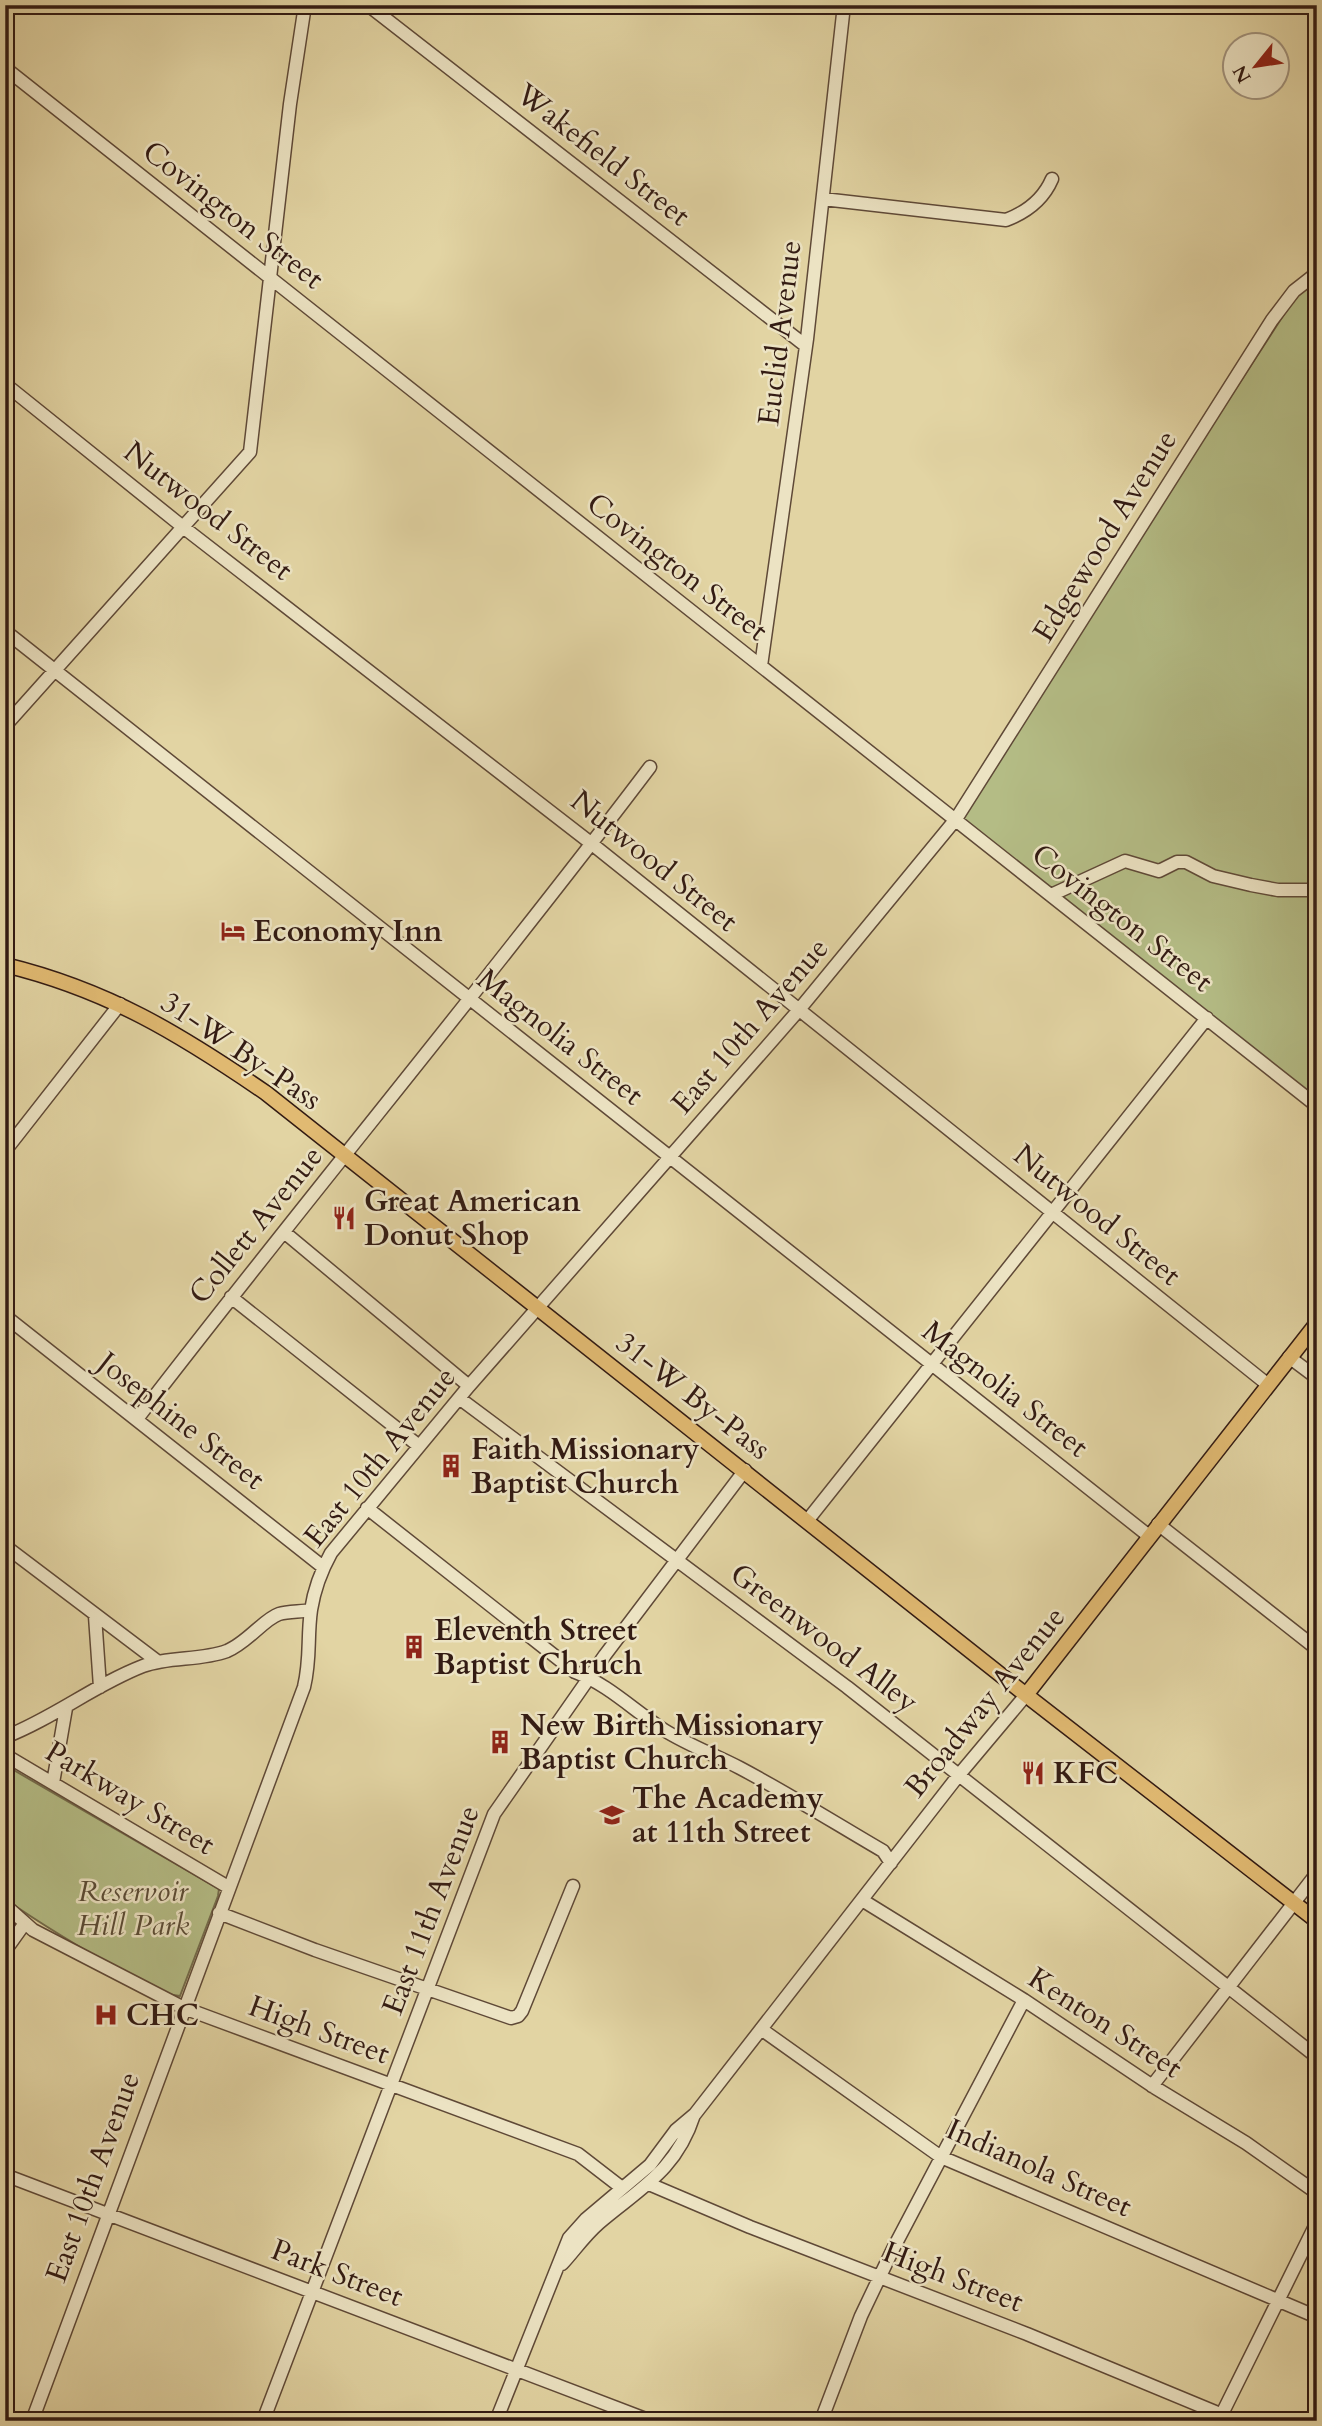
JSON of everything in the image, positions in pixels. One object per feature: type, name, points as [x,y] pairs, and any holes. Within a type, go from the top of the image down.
[{"type":"main road","name":"31-W By-Pass","points":[[5,965],[43,974],[121,1004],[202,1049],[266,1093],[1026,1695],[1317,1921]]},
{"type":"main road","name":"Broadway Avenue","points":[[1026,1695],[1317,1323]]},
{"type":"street","points":[[5,726],[250,452],[305,5]]},
{"type":"street","name":"Wakefield Street","points":[[368,5],[806,346]]},
{"type":"street","name":"Euclid Avenue","points":[[761,666],[806,346],[844,5]]},
{"type":"street","name":"Covington Street","points":[[5,68],[1317,1106]]},
{"type":"street","points":[[823,200],[1006,220],[1032,208],[1048,189],[1052,179]]},
{"type":"street","name":"Edgewood Avenue","points":[[956,819],[1272,320],[1302,284],[1317,272]]},
{"type":"street","name":"Nutwood Street","points":[[5,384],[183,527],[592,844],[1267,1384]]},
{"type":"street","name":"Magnolia Street","points":[[5,631],[1149,1536]]},
{"type":"street","name":"Collett Avenue","points":[[137,1419],[650,767]]},
{"type":"street","name":"East 10th Avenue","points":[[32,2421],[304,1687],[310,1664],[311,1610],[323,1567],[342,1538],[469,1386],[798,1011],[956,819]]},
{"type":"street","points":[[1051,895],[1127,861],[1159,871],[1177,862],[1186,862],[1213,876],[1251,885],[1278,890],[1317,890]]},
{"type":"street","points":[[5,1151],[121,1004]]},
{"type":"street","points":[[807,1521],[1207,1018]]},
{"type":"street","points":[[284,1232],[469,1386]]},
{"type":"street","points":[[231,1297],[419,1446]]},
{"type":"street","name":"Josephine Street","points":[[5,1315],[323,1567]]},
{"type":"street","points":[[1289,1357],[1317,1378]]},
{"type":"street","name":"Greenwood Alley","points":[[459,1398],[847,1687],[1317,2057]]},
{"type":"street","name":"East 11th Avenue","points":[[263,2421],[494,1814],[589,1677],[745,1471]]},
{"type":"street","points":[[367,1508],[575,1672],[601,1683],[662,1728],[803,1803],[883,1851],[891,1863]]},
{"type":"street","points":[[1158,1524],[1317,1649]]},
{"type":"street","points":[[5,1546],[157,1661]]},
{"type":"street","points":[[5,1737],[66,1708],[100,1687],[157,1661],[203,1657],[229,1650],[277,1615],[311,1610]]},
{"type":"street","points":[[95,1616],[100,1687]]},
{"type":"street","name":"Broadway Avenue","points":[[496,2421],[569,2238],[586,2219],[650,2165],[676,2130],[695,2114],[958,1776],[1026,1695]]},
{"type":"street","points":[[53,1783],[66,1708]]},
{"type":"street","name":"Parkway Street","points":[[5,1755],[228,1887]]},
{"type":"street","points":[[1152,2086],[1317,1873]]},
{"type":"street","points":[[219,1913],[315,1950],[511,2018],[519,2016],[536,1981],[573,1886]]},
{"type":"street","name":"Kenton Street","points":[[862,1900],[1024,2000],[1152,2086],[1245,2143],[1317,2193]]},
{"type":"street","name":"High Street","points":[[5,1905],[33,1930],[184,2008],[578,2154],[622,2188]]},
{"type":"street","points":[[5,1951],[25,1923]]},
{"type":"street","points":[[821,2421],[861,2316],[1024,2000]]},
{"type":"street","name":"Indianola Street","points":[[761,2029],[941,2157],[1317,2317]]},
{"type":"street","name":"Broadway Avenue","points":[[557,2269],[596,2226],[661,2173],[687,2137],[695,2114]]},
{"type":"street","name":"Park Street","points":[[5,2175],[651,2421]]},
{"type":"street","name":"High Street","points":[[649,2184],[1220,2418],[1237,2421]]},
{"type":"street","points":[[1220,2418],[1317,2222]]},
{"type":"street","points":[[5,2415],[20,2421]]},
{"type":"green space","points":[[1317,274],[1317,1106],[956,819],[1307,279]]},
{"type":"green space","name":"Reservoir Hill Park","points":[[5,1765],[219,1889],[180,1996],[159,1991],[125,1973],[64,1938],[5,1899]]},
{"type":"place","name":"Economy Inn","points":[[233,931]]},
{"type":"place","name":"Great American Donut Shop","points":[[344,1218]]},
{"type":"place","name":"Faith Missionary Baptist Church","points":[[451,1466]]},
{"type":"place","name":"Eleventh Street Baptist Chruch","points":[[414,1647]]},
{"type":"place","name":"New Birth Missionary Baptist Church","points":[[500,1742]]},
{"type":"place","name":"KFC","points":[[1033,1773]]},
{"type":"place","name":"The Academy at 11th Street","points":[[612,1815]]},
{"type":"place","name":"CHC","points":[[106,2015]]}]
